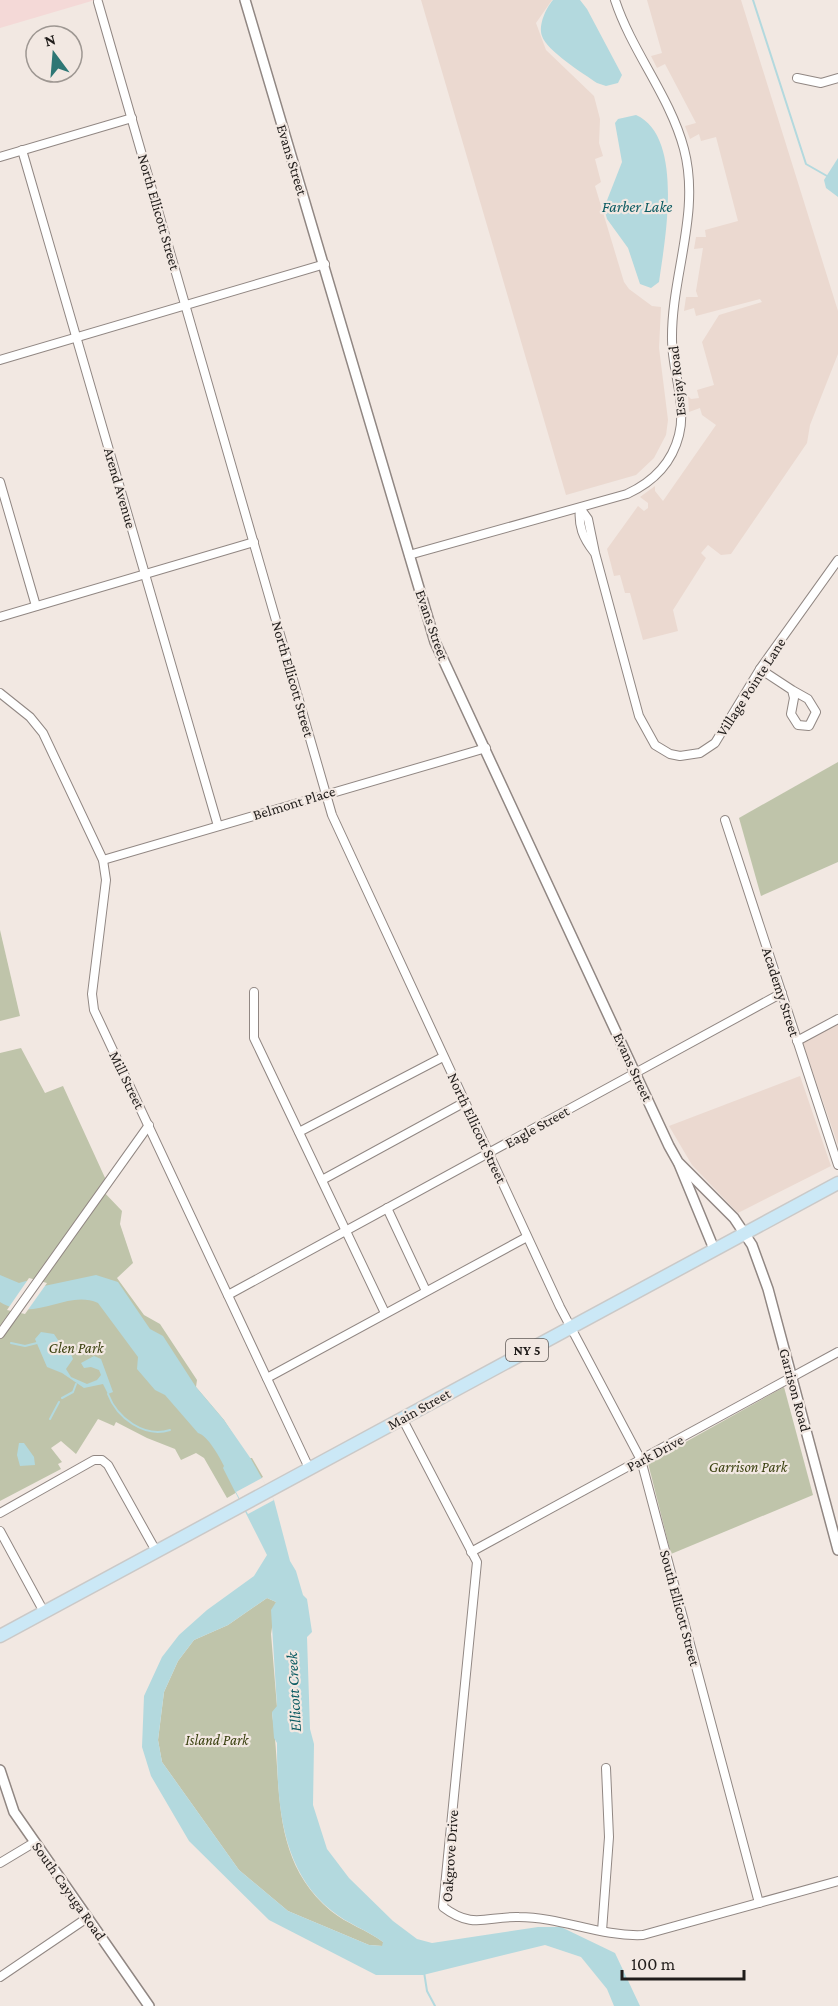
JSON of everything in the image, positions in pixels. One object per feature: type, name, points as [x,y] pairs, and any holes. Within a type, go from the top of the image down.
[{"type":"main road","name":"Main Street","points":[[0,1636],[242,1503],[838,1183]]},
{"type":"street","name":"Evans Street","points":[[245,0],[435,642],[678,1162],[745,1233]]},
{"type":"street","name":"Essjay Road","points":[[409,555],[627,494],[650,481],[672,455],[682,420],[673,363],[672,327],[689,203],[688,168],[675,124],[634,47],[615,0]]},
{"type":"street","name":"North Ellicott Street","points":[[98,2],[332,815],[569,1327]]},
{"type":"street","points":[[797,78],[821,83],[838,78]]},
{"type":"street","points":[[0,157],[132,118]]},
{"type":"street","name":"Arend Avenue","points":[[22,150],[218,826]]},
{"type":"street","points":[[0,360],[325,264]]},
{"type":"street","points":[[0,482],[36,606]]},
{"type":"street","name":"Village Pointe Lane","points":[[580,508],[588,519],[639,716],[651,740],[662,750],[680,756],[700,753],[722,733],[760,669],[838,560]]},
{"type":"street","points":[[0,617],[254,542]]},
{"type":"street","points":[[760,669],[808,699],[816,712],[809,726],[798,725],[791,714],[794,698],[792,690]]},
{"type":"street","name":"Mill Street","points":[[0,693],[30,717],[43,733],[103,860],[106,880],[92,994],[94,1010],[309,1468]]},
{"type":"street","name":"Belmont Place","points":[[103,860],[486,748]]},
{"type":"street","name":"Academy Street","points":[[725,820],[838,1165]]},
{"type":"street","points":[[254,992],[255,1038],[385,1313]]},
{"type":"street","name":"Eagle Street","points":[[228,1295],[782,993]]},
{"type":"street","points":[[797,1041],[838,1019]]},
{"type":"street","points":[[299,1132],[443,1057]]},
{"type":"street","points":[[322,1180],[465,1102]]},
{"type":"street","points":[[0,1334],[149,1125]]},
{"type":"street","points":[[678,1162],[714,1249]]},
{"type":"street","points":[[387,1208],[426,1291]]},
{"type":"street","name":"Garrison Road","points":[[745,1233],[767,1285],[838,1550]]},
{"type":"street","points":[[267,1378],[527,1237]]},
{"type":"street","name":"South Ellicott Street","points":[[569,1327],[641,1460],[759,1903]]},
{"type":"street","name":"Park Drive","points":[[471,1552],[838,1352]]},
{"type":"street","name":"Oakgrove Drive","points":[[402,1418],[477,1562],[443,1908],[470,1921],[528,1917],[566,1922],[602,1931],[643,1935],[838,1881]]},
{"type":"street","points":[[0,1513],[97,1459],[108,1465],[156,1551]]},
{"type":"street","points":[[0,1532],[44,1612]]},
{"type":"street","points":[[602,1931],[609,1837],[606,1768]]},
{"type":"street","name":"South Cayuga Road","points":[[0,1770],[14,1812],[149,2006]]},
{"type":"street","points":[[0,1863],[35,1842]]},
{"type":"street","points":[[0,1977],[87,1918]]},
{"type":"shaded area","points":[[0,0],[95,0],[0,28]]},
{"type":"shaded area","points":[[421,0],[552,0],[536,23],[546,50],[594,96],[600,119],[599,143],[603,156],[595,159],[601,182],[595,186],[624,282],[629,289],[652,306],[661,307],[659,348],[668,420],[666,435],[654,458],[636,475],[566,495]]},
{"type":"shaded area","points":[[647,0],[741,0],[838,311],[838,354],[810,425],[807,443],[731,554],[721,555],[708,545],[701,553],[706,558],[673,610],[678,631],[643,640],[630,593],[625,593],[620,575],[614,576],[607,549],[638,506],[644,511],[648,508],[648,503],[640,497],[655,486],[655,491],[663,501],[716,425],[702,415],[700,408],[689,412],[688,396],[691,399],[699,398],[697,390],[714,385],[702,342],[719,315],[762,302],[760,299],[696,316],[694,308],[684,311],[686,297],[698,297],[696,291],[703,248],[694,249],[696,237],[706,237],[705,230],[738,221],[716,137],[701,141],[699,134],[690,139],[685,126],[696,123],[665,64],[657,68],[651,56],[662,53]]},
{"type":"shaded area","points":[[838,1022],[838,1145],[802,1041]]},
{"type":"shaded area","points":[[800,1076],[831,1166],[738,1213],[692,1165],[669,1126]]},
{"type":"green space","points":[[838,762],[838,862],[761,896],[739,818]]},
{"type":"green space","points":[[0,930],[20,1016],[0,1021]]},
{"type":"green space","name":"Glen Park","points":[[21,1048],[45,1093],[63,1086],[106,1180],[101,1189],[122,1211],[120,1224],[133,1263],[117,1278],[144,1315],[160,1324],[197,1380],[196,1387],[224,1420],[263,1477],[227,1498],[204,1458],[196,1453],[181,1460],[175,1449],[116,1422],[114,1426],[98,1419],[76,1454],[61,1441],[51,1448],[62,1462],[58,1464],[61,1469],[0,1501],[0,1053]]},
{"type":"green space","name":"Garrison Park","points":[[784,1387],[813,1495],[671,1554],[648,1463]]},
{"type":"green space","name":"Island Park","points":[[267,1598],[276,1602],[271,1634],[277,1707],[272,1713],[282,1819],[288,1844],[297,1868],[311,1890],[331,1911],[383,1942],[383,1946],[369,1945],[288,1911],[239,1870],[162,1762],[158,1740],[164,1692],[178,1661],[194,1640],[228,1625]]},
{"type":"water","points":[[553,0],[580,0],[622,75],[618,83],[606,86],[597,83],[566,62],[545,42],[541,32],[542,22]]},
{"type":"water","name":"Farber Lake","points":[[636,115],[651,126],[660,143],[666,164],[668,188],[665,236],[659,282],[651,288],[640,284],[628,248],[607,219],[604,208],[622,162],[615,123],[618,119]]},
{"type":"water","points":[[838,158],[838,197],[826,188],[824,180]]},
{"type":"water","name":"Ellicott Creek","points":[[0,1275],[19,1283],[26,1281],[44,1286],[96,1275],[118,1282],[150,1329],[163,1336],[196,1387],[224,1420],[251,1459],[274,1500],[290,1561],[296,1571],[303,1595],[307,1599],[312,1632],[307,1637],[310,1729],[314,1744],[313,1805],[327,1849],[349,1878],[393,1921],[417,1939],[432,1943],[538,1927],[561,1927],[615,1953],[640,2006],[614,2006],[607,1989],[581,1957],[545,1945],[423,1975],[376,1975],[269,1920],[189,1841],[151,1776],[142,1747],[144,1696],[162,1657],[179,1635],[207,1610],[254,1576],[267,1555],[213,1447],[165,1395],[155,1390],[137,1369],[138,1357],[98,1303],[74,1300],[26,1309],[13,1308],[0,1302]],"holes":[[[267,1598],[276,1602],[271,1610],[277,1706],[272,1712],[274,1738],[277,1743],[278,1789],[285,1834],[292,1856],[315,1895],[338,1916],[383,1942],[382,1946],[369,1945],[288,1911],[239,1870],[162,1762],[158,1740],[164,1692],[178,1661],[194,1640],[228,1625]]]},
{"type":"water","points":[[41,1332],[54,1334],[62,1346],[69,1349],[73,1359],[66,1369],[71,1377],[87,1384],[97,1380],[101,1375],[99,1370],[91,1367],[84,1368],[81,1363],[94,1356],[101,1359],[113,1392],[108,1394],[103,1384],[84,1388],[62,1373],[47,1367],[35,1339]]},
{"type":"water","points":[[19,1443],[24,1443],[34,1457],[35,1465],[20,1466],[17,1455]]},
{"type":"pier","points":[[29,1278],[47,1283],[25,1314],[7,1310]]},
{"type":"pier","points":[[262,1478],[274,1500],[248,1514],[236,1492]]},
{"type":"waterway","points":[[753,0],[806,164],[827,176]]},
{"type":"waterway","points":[[11,1343],[25,1346],[37,1343]]},
{"type":"waterway","points":[[62,1398],[73,1392],[76,1384]]},
{"type":"waterway","points":[[108,1394],[118,1411],[133,1424],[151,1431],[170,1430]]},
{"type":"waterway","points":[[50,1419],[59,1402]]},
{"type":"waterway","points":[[424,1972],[427,1991],[435,2006]]}]
